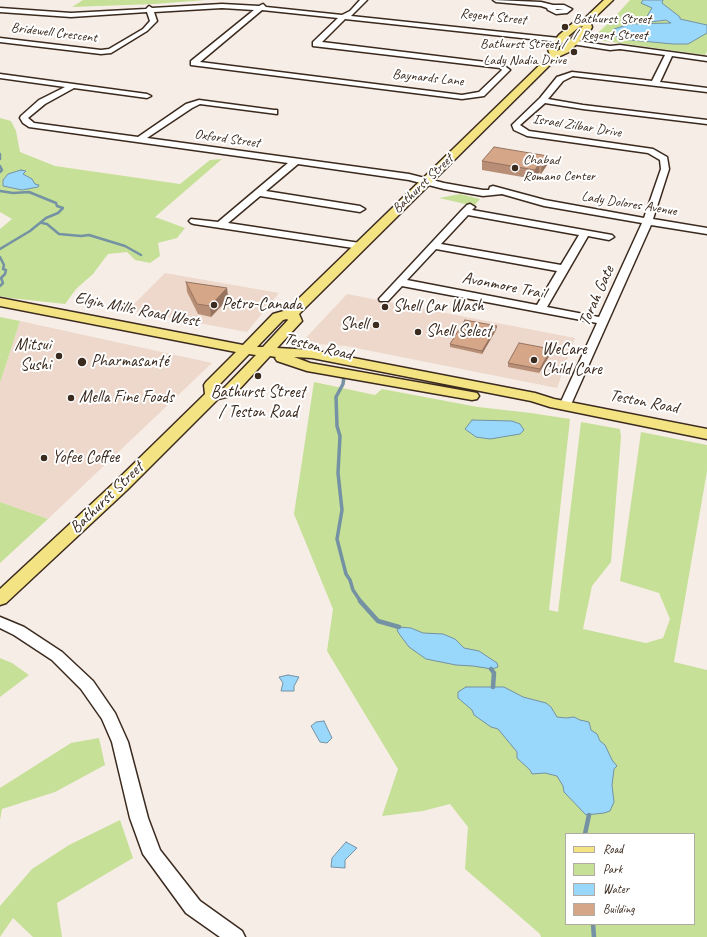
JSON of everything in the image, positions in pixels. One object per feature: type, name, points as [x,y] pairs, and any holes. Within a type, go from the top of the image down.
[{"type":"main road","name":"Bathurst Street","points":[[561,39],[576,25],[586,22],[609,0]]},
{"type":"main road","name":"Bathurst Street","points":[[213,395],[211,385],[278,317],[292,313],[555,56],[566,50],[588,27],[586,22]]},
{"type":"main road","points":[[555,56],[552,49],[561,39]]},
{"type":"main road","name":"Elgin Mills Road West","points":[[0,302],[247,350],[267,352]]},
{"type":"main road","name":"Bathurst Street","points":[[0,599],[121,486],[213,395],[229,392],[295,321],[292,313]]},
{"type":"main road","name":"Teston Road","points":[[267,352],[307,367],[535,407],[550,403],[707,434]]},
{"type":"street","points":[[262,7],[270,0]]},
{"type":"street","points":[[346,15],[354,0]]},
{"type":"street","points":[[346,15],[364,0]]},
{"type":"street","points":[[496,0],[540,4],[552,7]]},
{"type":"street","name":"Regent Street","points":[[0,7],[64,12],[222,6],[262,7],[561,39],[610,48],[707,59]]},
{"type":"street","name":"Baynards Lane","points":[[262,7],[194,63],[462,96],[481,94],[506,70],[502,66],[316,44],[346,15]]},
{"type":"street","name":"Regent Street","points":[[0,10],[71,15],[150,9]]},
{"type":"street","name":"Bridewell Crescent","points":[[0,40],[101,52],[111,51],[150,26],[154,21],[150,9]]},
{"type":"street","points":[[655,84],[669,54]]},
{"type":"street","name":"Israel Zilbar Drive","points":[[648,221],[665,169],[664,159],[650,151],[543,136],[520,131],[516,125],[543,100],[560,79],[572,74],[707,90]]},
{"type":"street","points":[[0,76],[147,96]]},
{"type":"street","name":"Oxford Street","points":[[73,86],[42,102],[24,118],[26,122],[32,125],[428,181]]},
{"type":"street","points":[[543,100],[583,107],[707,122]]},
{"type":"street","points":[[139,140],[190,106],[199,102],[211,102],[274,112]]},
{"type":"street","points":[[220,225],[295,162]]},
{"type":"street","name":"Lady Dolores Avenue","points":[[428,181],[444,186],[483,192],[500,192],[544,203],[707,231]]},
{"type":"street","points":[[258,193],[360,209]]},
{"type":"street","points":[[529,222],[544,203]]},
{"type":"street","points":[[384,299],[468,209],[609,237]]},
{"type":"street","points":[[194,221],[360,246]]},
{"type":"street","name":"Torah Gate","points":[[565,406],[648,221]]},
{"type":"street","points":[[540,309],[585,233]]},
{"type":"street","points":[[433,246],[564,269]]},
{"type":"street","name":"Avonmore Trail","points":[[399,282],[603,321]]},
{"type":"street","points":[[0,622],[19,631],[57,656],[87,685],[109,717],[120,742],[139,818],[152,854],[193,907],[234,937]]},
{"type":"shaded area","points":[[165,273],[279,293],[247,332],[128,310]]},
{"type":"shaded area","points":[[347,294],[575,338],[557,388],[346,346],[301,343]]},
{"type":"shaded area","points":[[20,321],[212,363],[48,519],[0,502],[0,383]]},
{"type":"green space","points":[[83,0],[206,0],[154,4],[72,7]]},
{"type":"green space","points":[[630,0],[707,0],[707,51],[705,55],[591,39],[612,20]]},
{"type":"green space","points":[[0,118],[11,121],[16,131],[20,152],[55,166],[180,184],[210,160],[222,159],[155,217],[185,228],[177,238],[158,243],[160,256],[150,263],[135,260],[127,252],[108,254],[93,274],[76,289],[65,304],[10,298],[0,296],[0,229],[12,219],[0,212]]},
{"type":"green space","points":[[460,194],[480,199],[474,206],[439,198]]},
{"type":"green space","points":[[0,317],[20,321],[0,383]]},
{"type":"green space","points":[[314,382],[375,395],[382,389],[478,407],[570,419],[549,610],[558,612],[581,422],[620,429],[621,437],[611,562],[592,586],[583,629],[646,643],[663,638],[670,619],[659,593],[620,581],[641,432],[707,445],[707,471],[674,662],[707,670],[707,937],[541,937],[540,934],[465,869],[468,827],[450,804],[423,811],[382,816],[398,769],[327,651],[333,609],[294,514]]},
{"type":"green space","points":[[0,502],[48,519],[0,563]]},
{"type":"green space","points":[[0,658],[12,663],[29,675],[0,697]]},
{"type":"green space","points":[[99,738],[105,765],[55,792],[2,809],[0,820],[0,788],[71,743]]},
{"type":"green space","points":[[120,820],[133,858],[57,903],[62,937],[33,937],[13,918],[0,937],[0,906],[32,869],[69,845]]},
{"type":"water","points":[[643,0],[663,0],[662,3],[680,17],[680,19],[707,25],[707,33],[688,44],[620,39],[615,36],[614,29],[630,24],[671,23],[666,20],[643,23],[652,8],[641,3]]},
{"type":"water","points":[[21,170],[26,171],[23,174],[32,179],[35,184],[39,185],[38,187],[22,190],[3,186],[3,180],[8,174]]},
{"type":"water","points":[[472,420],[512,421],[520,424],[524,430],[520,434],[490,439],[476,437],[465,429]]},
{"type":"water","points":[[399,627],[411,628],[423,633],[443,634],[455,639],[464,648],[479,651],[497,663],[498,667],[492,669],[456,665],[426,659],[409,647],[397,630]]},
{"type":"water","points":[[288,675],[299,677],[294,686],[294,691],[281,691],[283,683],[279,677]]},
{"type":"water","points":[[466,687],[504,687],[523,697],[546,703],[551,707],[557,717],[574,717],[589,722],[591,730],[597,734],[600,741],[605,745],[612,760],[617,766],[614,769],[612,785],[614,802],[610,811],[586,815],[564,792],[563,786],[557,776],[545,773],[532,774],[530,770],[517,758],[517,752],[498,729],[491,727],[474,715],[472,710],[458,698],[458,692]]},
{"type":"water","points":[[324,721],[332,738],[327,743],[320,742],[311,726],[316,722]]},
{"type":"water","points":[[346,842],[357,848],[345,860],[345,868],[331,867],[332,858]]},
{"type":"building","points":[[494,147],[548,156],[535,170],[482,161]]},
{"type":"building","points":[[186,282],[227,288],[210,306],[197,304]]},
{"type":"building","points":[[465,320],[497,326],[482,351],[450,344]]},
{"type":"building","name":"WeCare Child Care","points":[[519,343],[551,349],[540,369],[508,363]]},
{"type":"waterway","points":[[0,154],[0,159]]},
{"type":"waterway","points":[[0,166],[2,170],[0,172]]},
{"type":"waterway","points":[[0,191],[13,193],[29,192],[56,203],[57,206],[63,208],[58,213],[46,218],[30,231],[0,249]]},
{"type":"waterway","points":[[42,223],[47,224],[59,234],[81,236],[89,235],[125,246],[141,255]]},
{"type":"waterway","points":[[0,257],[4,265],[3,269],[6,270],[5,274],[1,278],[3,283],[0,286]]},
{"type":"waterway","points":[[344,376],[343,384],[336,397],[337,426],[340,436],[338,473],[342,510],[337,539],[346,574],[350,580],[353,590],[361,602]]},
{"type":"waterway","points":[[360,601],[378,621],[399,627]]},
{"type":"waterway","points":[[491,669],[494,673],[493,687]]},
{"type":"waterway","points":[[585,833],[589,815]]},
{"type":"waterway","points":[[593,925],[594,937]]},
{"type":"place","name":"Bathurst Street / Regent Street","points":[[565,27]]},
{"type":"place","name":"Bathurst Street / Lady Nadia Drive","points":[[574,52]]},
{"type":"place","name":"Chabad Romano Center","points":[[515,168]]},
{"type":"place","name":"Petro-Canada","points":[[214,305]]},
{"type":"place","name":"Shell Car Wash","points":[[385,307]]},
{"type":"place","name":"Shell","points":[[376,325]]},
{"type":"place","name":"Shell Select","points":[[418,332]]},
{"type":"place","name":"Mitsui Sushi","points":[[59,356]]},
{"type":"place","name":"WeCare Child Care","points":[[534,360]]},
{"type":"place","name":"Pharmasanté","points":[[82,362]]},
{"type":"place","name":"Bathurst Street / Teston Road","points":[[258,376]]},
{"type":"place","name":"Mella Fine Foods","points":[[71,398]]},
{"type":"place","name":"Yofee Coffee","points":[[44,458]]}]
